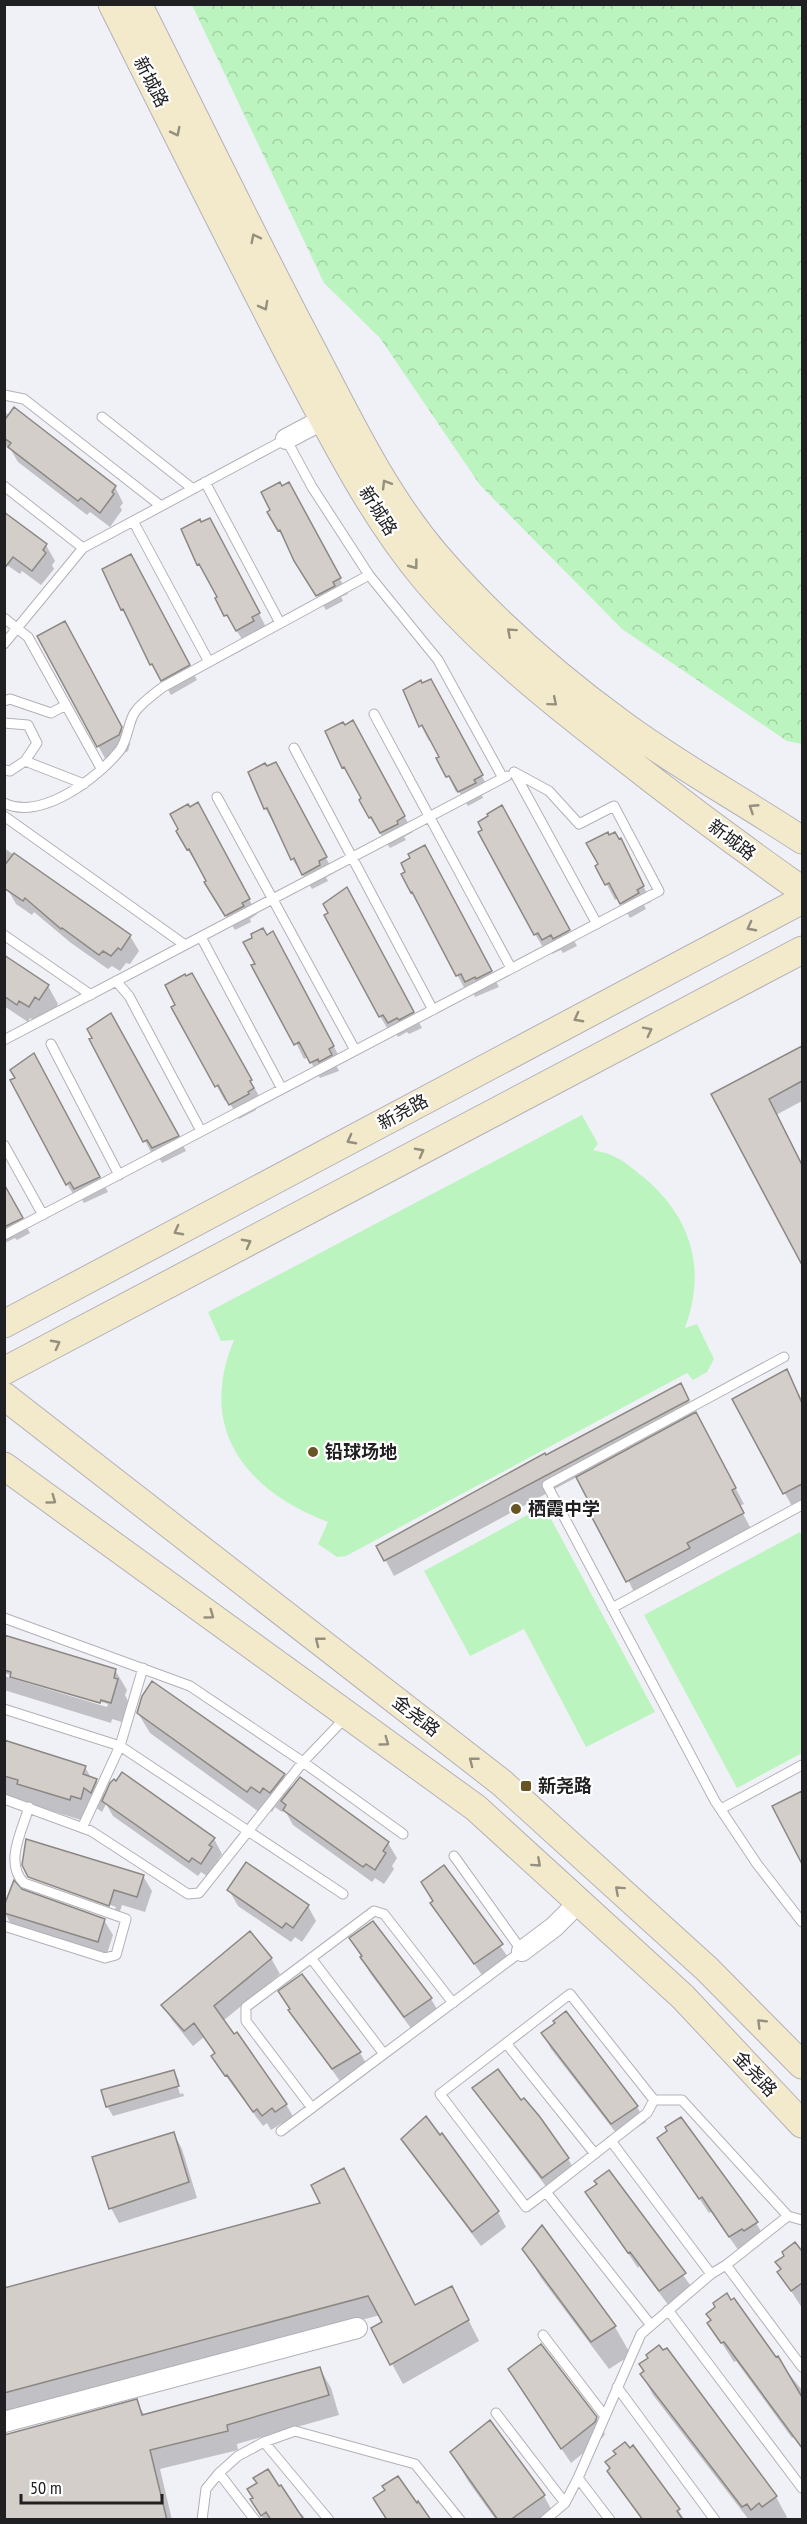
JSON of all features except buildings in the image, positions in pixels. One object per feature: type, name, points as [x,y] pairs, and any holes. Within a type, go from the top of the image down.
[{"type":"main road","name":"新城路","points":[[112,4],[257,294],[324,419],[380,517],[425,579],[474,631],[554,704],[802,890]]},
{"type":"main road","name":"新城路","points":[[138,4],[294,316],[356,433],[397,503],[435,554],[500,623],[563,679],[624,726],[802,840]]},
{"type":"main road","name":"新尧路","points":[[4,1324],[802,900]]},
{"type":"main road","points":[[4,1371],[802,950]]},
{"type":"main road","name":"金尧路","points":[[4,1396],[502,1783],[707,1969],[800,2057]]},
{"type":"main road","name":"金尧路","points":[[4,1466],[476,1808],[683,1997],[802,2124]]},
{"type":"street","points":[[286,439],[324,419]]},
{"type":"street","points":[[522,1951],[554,1927],[579,1902]]},
{"type":"street","points":[[4,2422],[357,2328]]},
{"type":"lane","points":[[4,395],[24,399],[161,506]]},
{"type":"lane","points":[[102,417],[193,489]]},
{"type":"lane","points":[[4,644],[83,548],[286,439],[312,487],[369,575],[438,660],[503,778]]},
{"type":"lane","points":[[205,482],[280,623]]},
{"type":"lane","points":[[4,486],[83,548]]},
{"type":"lane","points":[[133,521],[209,662]]},
{"type":"lane","points":[[4,803],[31,807],[66,795],[84,784],[120,750],[128,735],[135,712],[163,687],[369,575]]},
{"type":"lane","points":[[4,618],[28,637],[101,768]]},
{"type":"lane","points":[[4,701],[10,699],[51,713],[66,705]]},
{"type":"lane","points":[[374,714],[511,968]]},
{"type":"lane","points":[[4,723],[28,725],[37,743],[25,761],[10,771],[4,770]]},
{"type":"lane","points":[[294,748],[433,1010]]},
{"type":"lane","points":[[25,761],[84,784]]},
{"type":"lane","points":[[4,1040],[514,772]]},
{"type":"lane","points":[[4,1235],[659,891],[614,806],[579,824],[549,791],[514,772]]},
{"type":"lane","points":[[514,772],[597,924]]},
{"type":"lane","points":[[217,797],[355,1050]]},
{"type":"lane","points":[[4,816],[185,945]]},
{"type":"lane","points":[[4,934],[91,994]]},
{"type":"lane","points":[[201,937],[282,1089]]},
{"type":"lane","points":[[116,981],[129,996],[201,1131]]},
{"type":"lane","points":[[51,1044],[119,1175]]},
{"type":"lane","points":[[4,1145],[43,1215]]},
{"type":"lane","points":[[784,1357],[547,1485],[721,1809],[757,1864],[802,1922]]},
{"type":"lane","points":[[612,1608],[801,1510]]},
{"type":"lane","points":[[4,1618],[190,1686],[303,1762],[403,1834]]},
{"type":"lane","points":[[82,1828],[120,1746],[143,1668]]},
{"type":"lane","points":[[4,1709],[120,1746],[343,1894]]},
{"type":"lane","points":[[4,1799],[82,1828],[188,1894],[199,1893],[303,1762],[348,1715]]},
{"type":"lane","points":[[721,1809],[802,1765]]},
{"type":"lane","points":[[4,1926],[105,1958],[116,1955],[126,1918],[24,1883],[16,1875],[14,1859],[29,1807]]},
{"type":"lane","points":[[281,2131],[522,1951],[454,1856]]},
{"type":"lane","points":[[312,2108],[246,2020],[246,2007],[374,1911],[384,1914],[453,2003]]},
{"type":"lane","points":[[311,1958],[384,2054]]},
{"type":"lane","points":[[570,1994],[654,2100],[647,2113],[526,2207],[440,2094],[570,1994]]},
{"type":"lane","points":[[506,2043],[595,2154]]},
{"type":"lane","points":[[654,2100],[682,2100],[788,2216],[802,2220]]},
{"type":"lane","points":[[612,2141],[711,2274]]},
{"type":"lane","points":[[546,2192],[650,2324]]},
{"type":"lane","points":[[545,2520],[565,2503],[578,2478],[641,2334],[711,2274],[726,2265],[788,2216]]},
{"type":"lane","points":[[726,2265],[802,2367]]},
{"type":"lane","points":[[668,2310],[802,2488]]},
{"type":"lane","points":[[543,2335],[604,2415]]},
{"type":"lane","points":[[617,2387],[715,2520]]},
{"type":"lane","points":[[496,2413],[565,2503]]},
{"type":"lane","points":[[201,2520],[206,2489],[219,2473],[238,2456],[264,2442],[295,2431],[415,2464],[460,2520]]},
{"type":"lane","points":[[264,2442],[329,2520]]},
{"type":"lane","points":[[219,2473],[255,2520]]},
{"type":"lane","points":[[578,2478],[610,2520]]},
{"type":"green space","points":[[192,5],[802,5],[802,744],[787,741],[622,629],[480,485],[380,338],[324,283]]},
{"type":"green space","points":[[582,1115],[598,1144],[593,1150],[619,1159],[642,1176],[659,1192],[683,1226],[694,1264],[694,1285],[685,1328],[697,1324],[714,1359],[707,1372],[693,1380],[687,1373],[346,1556],[337,1557],[318,1544],[328,1522],[299,1509],[273,1493],[252,1474],[236,1452],[226,1428],[221,1401],[224,1372],[234,1340],[221,1341],[208,1312]]},
{"type":"green space","points":[[544,1506],[655,1712],[586,1747],[524,1629],[470,1656],[424,1571]]},
{"type":"green space","points":[[800,1532],[802,1537],[802,1753],[737,1788],[644,1615]]},
{"type":"place","name":"铅球场地","points":[[313,1452]]},
{"type":"place","name":"栖霞中学","points":[[516,1509]]},
{"type":"place","name":"新尧路","points":[[526,1786]]}]
